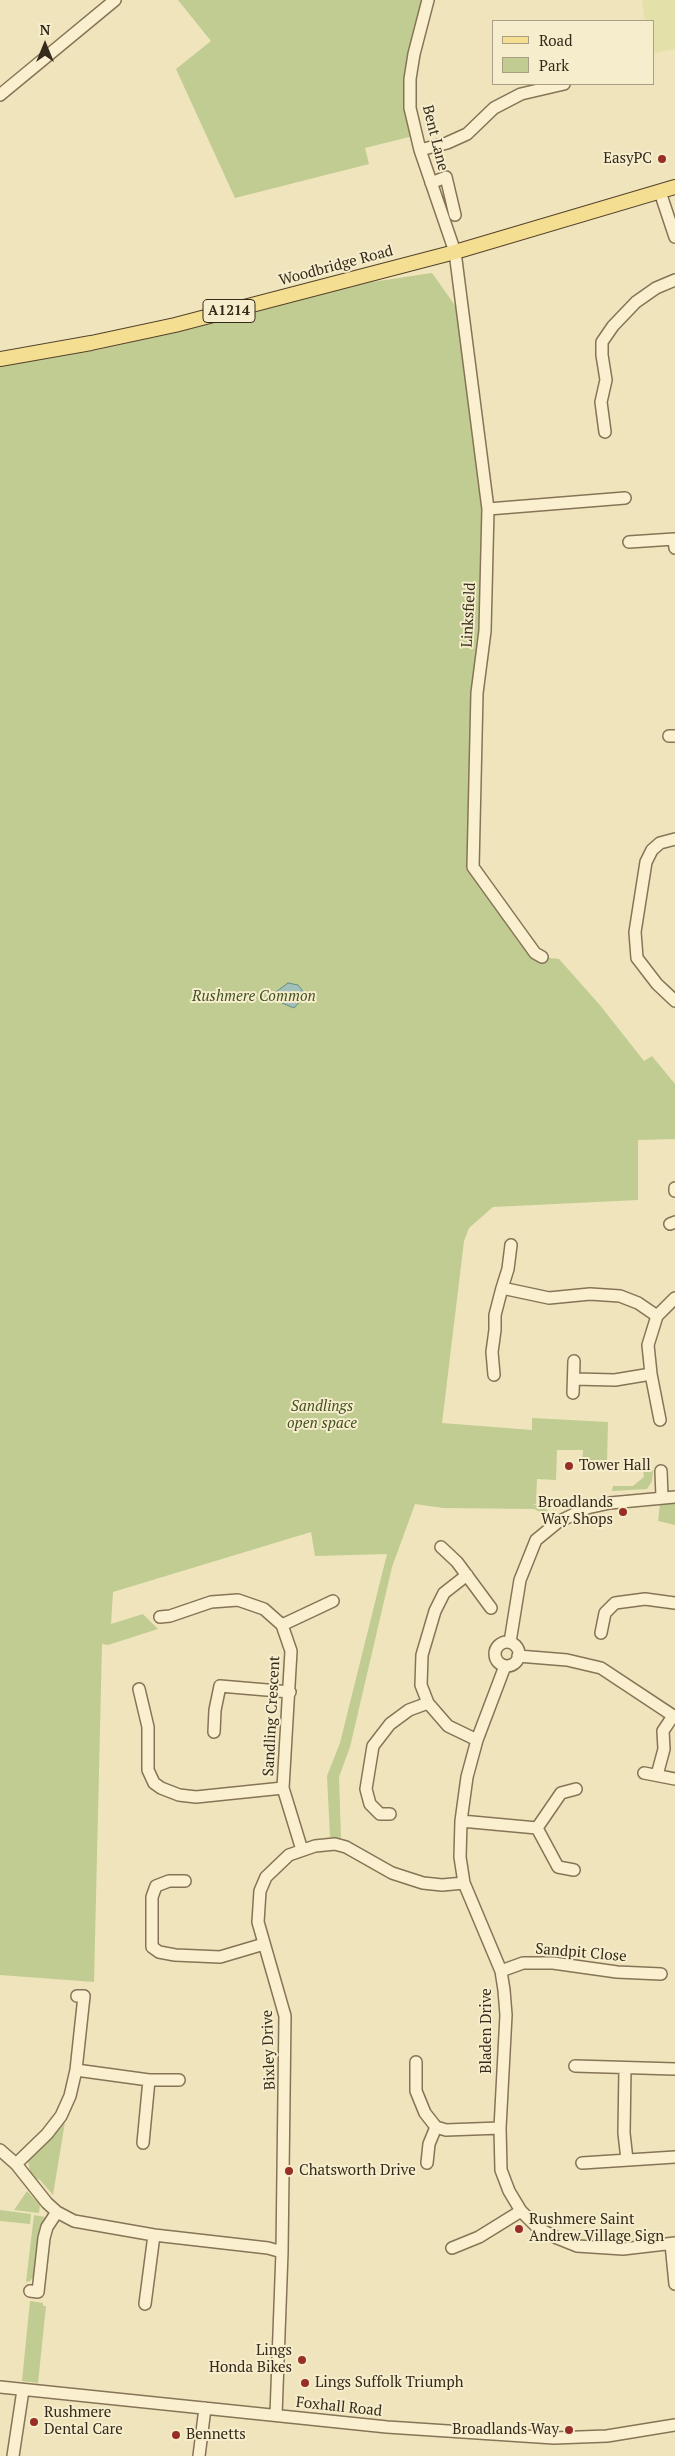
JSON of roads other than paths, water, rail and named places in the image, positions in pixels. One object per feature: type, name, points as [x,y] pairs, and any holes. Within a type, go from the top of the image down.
[{"type":"main road","name":"Woodbridge Road","points":[[0,359],[136,334],[455,252],[675,187]]},
{"type":"street","points":[[0,95],[115,0]]},
{"type":"street","name":"Bent Lane","points":[[428,0],[420,28],[410,79],[410,108],[420,150],[455,252]]},
{"type":"street","points":[[420,150],[447,143],[467,134],[494,108],[522,94],[560,85]]},
{"type":"street","points":[[431,182],[446,177],[455,216]]},
{"type":"street","points":[[660,192],[675,237]]},
{"type":"street","name":"Linksfield","points":[[455,252],[488,509],[485,631],[477,693],[472,867],[536,953],[542,957]]},
{"type":"street","points":[[605,432],[601,402],[606,374],[602,355],[602,342],[613,326],[636,302],[656,288],[675,280]]},
{"type":"street","points":[[488,509],[625,498]]},
{"type":"street","points":[[629,542],[674,539],[675,548]]},
{"type":"street","points":[[675,839],[660,843],[652,850],[646,862],[634,932],[637,958],[657,984],[675,1001]]},
{"type":"street","points":[[494,1375],[492,1352],[496,1330],[494,1315],[508,1269],[504,1258],[511,1245]]},
{"type":"street","points":[[502,1288],[524,1295],[549,1298],[590,1294],[620,1296],[638,1303],[658,1316]]},
{"type":"street","points":[[660,1420],[651,1374],[648,1345],[658,1316],[675,1298]]},
{"type":"street","points":[[573,1394],[574,1361]]},
{"type":"street","points":[[574,1379],[615,1380],[651,1374]]},
{"type":"street","points":[[660,1471],[662,1498]]},
{"type":"street","points":[[510,1642],[520,1580],[536,1540],[558,1522],[587,1508],[675,1497]]},
{"type":"street","points":[[441,1547],[467,1575],[491,1608]]},
{"type":"street","points":[[467,1575],[444,1593],[435,1611],[422,1655],[421,1685],[428,1702],[448,1726],[477,1740]]},
{"type":"street","points":[[601,1632],[604,1613],[615,1603],[645,1599],[675,1603]]},
{"type":"street","points":[[160,1617],[170,1616],[211,1602],[238,1600],[264,1609],[282,1625],[333,1601]]},
{"type":"street","name":"Sandling Crescent","points":[[282,1625],[291,1651],[283,1788],[302,1850]]},
{"type":"street","points":[[510,1642],[517,1649],[518,1656],[513,1664],[505,1666],[497,1661],[496,1650],[501,1644],[510,1642]]},
{"type":"street","points":[[518,1656],[567,1660],[601,1668],[674,1716],[663,1731],[664,1749],[657,1775]]},
{"type":"street","name":"Bladen Drive","points":[[505,1666],[477,1740],[467,1777],[461,1821],[460,1857],[464,1883],[500,1971],[506,2015],[500,2128],[501,2170],[509,2191],[521,2211],[538,2228],[556,2238],[577,2246],[623,2250],[673,2244]]},
{"type":"street","points":[[214,1732],[215,1710],[220,1686],[290,1692]]},
{"type":"street","points":[[139,1689],[148,1727],[148,1770],[154,1782],[161,1788],[179,1795],[196,1797],[283,1788]]},
{"type":"street","points":[[390,1814],[380,1814],[370,1804],[366,1789],[373,1746],[390,1724],[409,1710],[428,1702]]},
{"type":"street","points":[[644,1772],[675,1779]]},
{"type":"street","points":[[537,1828],[561,1793],[576,1789]]},
{"type":"street","points":[[461,1821],[537,1828]]},
{"type":"street","points":[[537,1828],[558,1867],[574,1870]]},
{"type":"street","name":"Bixley Drive","points":[[276,2415],[282,2252],[285,2016],[278,1984],[258,1922],[260,1891],[266,1877],[288,1855],[302,1850],[335,1844],[346,1847],[392,1873],[423,1883],[442,1885],[464,1883]]},
{"type":"street","points":[[185,1881],[169,1881],[156,1886],[152,1896],[152,1947],[159,1952],[175,1955],[220,1957],[264,1944]]},
{"type":"street","name":"Sandpit Close","points":[[500,1971],[522,1963],[553,1963],[617,1972],[661,1974]]},
{"type":"street","points":[[16,2164],[48,2134],[61,2116],[70,2096],[76,2070],[84,1996],[77,1996]]},
{"type":"street","points":[[416,2062],[416,2091],[425,2113],[436,2127],[446,2130],[500,2128]]},
{"type":"street","points":[[575,2066],[675,2069]]},
{"type":"street","points":[[625,2068],[624,2133],[627,2160]]},
{"type":"street","points":[[76,2070],[149,2080],[178,2080]]},
{"type":"street","points":[[144,2143],[149,2080]]},
{"type":"street","points":[[427,2163],[429,2144],[436,2127]]},
{"type":"street","points":[[0,2150],[16,2164],[47,2203],[57,2212],[74,2221],[154,2235],[268,2248],[282,2252]]},
{"type":"street","points":[[582,2162],[675,2157]]},
{"type":"street","points":[[452,2248],[479,2237],[521,2211]]},
{"type":"street","points":[[30,2292],[38,2292],[44,2238],[47,2227],[57,2212]]},
{"type":"street","points":[[145,2304],[154,2235]]},
{"type":"street","points":[[673,2244],[675,2284]]},
{"type":"street","name":"Foxhall Road","points":[[0,2387],[387,2427],[554,2438],[607,2436],[675,2425]]},
{"type":"street","points":[[13,2456],[23,2390]]},
{"type":"street","points":[[200,2456],[205,2408]]},
{"type":"water","points":[[288,983],[298,985],[306,995],[294,1008],[282,1003],[273,994]]},
{"type":"place","name":"EasyPC","points":[[662,159]]},
{"type":"place","name":"Tower Hall","points":[[569,1466]]},
{"type":"place","name":"Broadlands Way Shops","points":[[623,1512]]},
{"type":"place","name":"Chatsworth Drive","points":[[289,2171]]},
{"type":"place","name":"Rushmere Saint Andrew Village Sign","points":[[519,2229]]},
{"type":"place","name":"Lings Honda Bikes","points":[[302,2360]]},
{"type":"place","name":"Lings Suffolk Triumph","points":[[305,2383]]},
{"type":"place","name":"Rushmere Dental Care","points":[[34,2422]]},
{"type":"place","name":"Broadlands Way","points":[[569,2430]]},
{"type":"place","name":"Bennetts","points":[[176,2435]]},
{"type":"park label","name":"Rushmere Common","points":[[254,997]]},
{"type":"park label","name":"Sandlings open space","points":[[322,1416]]}]
